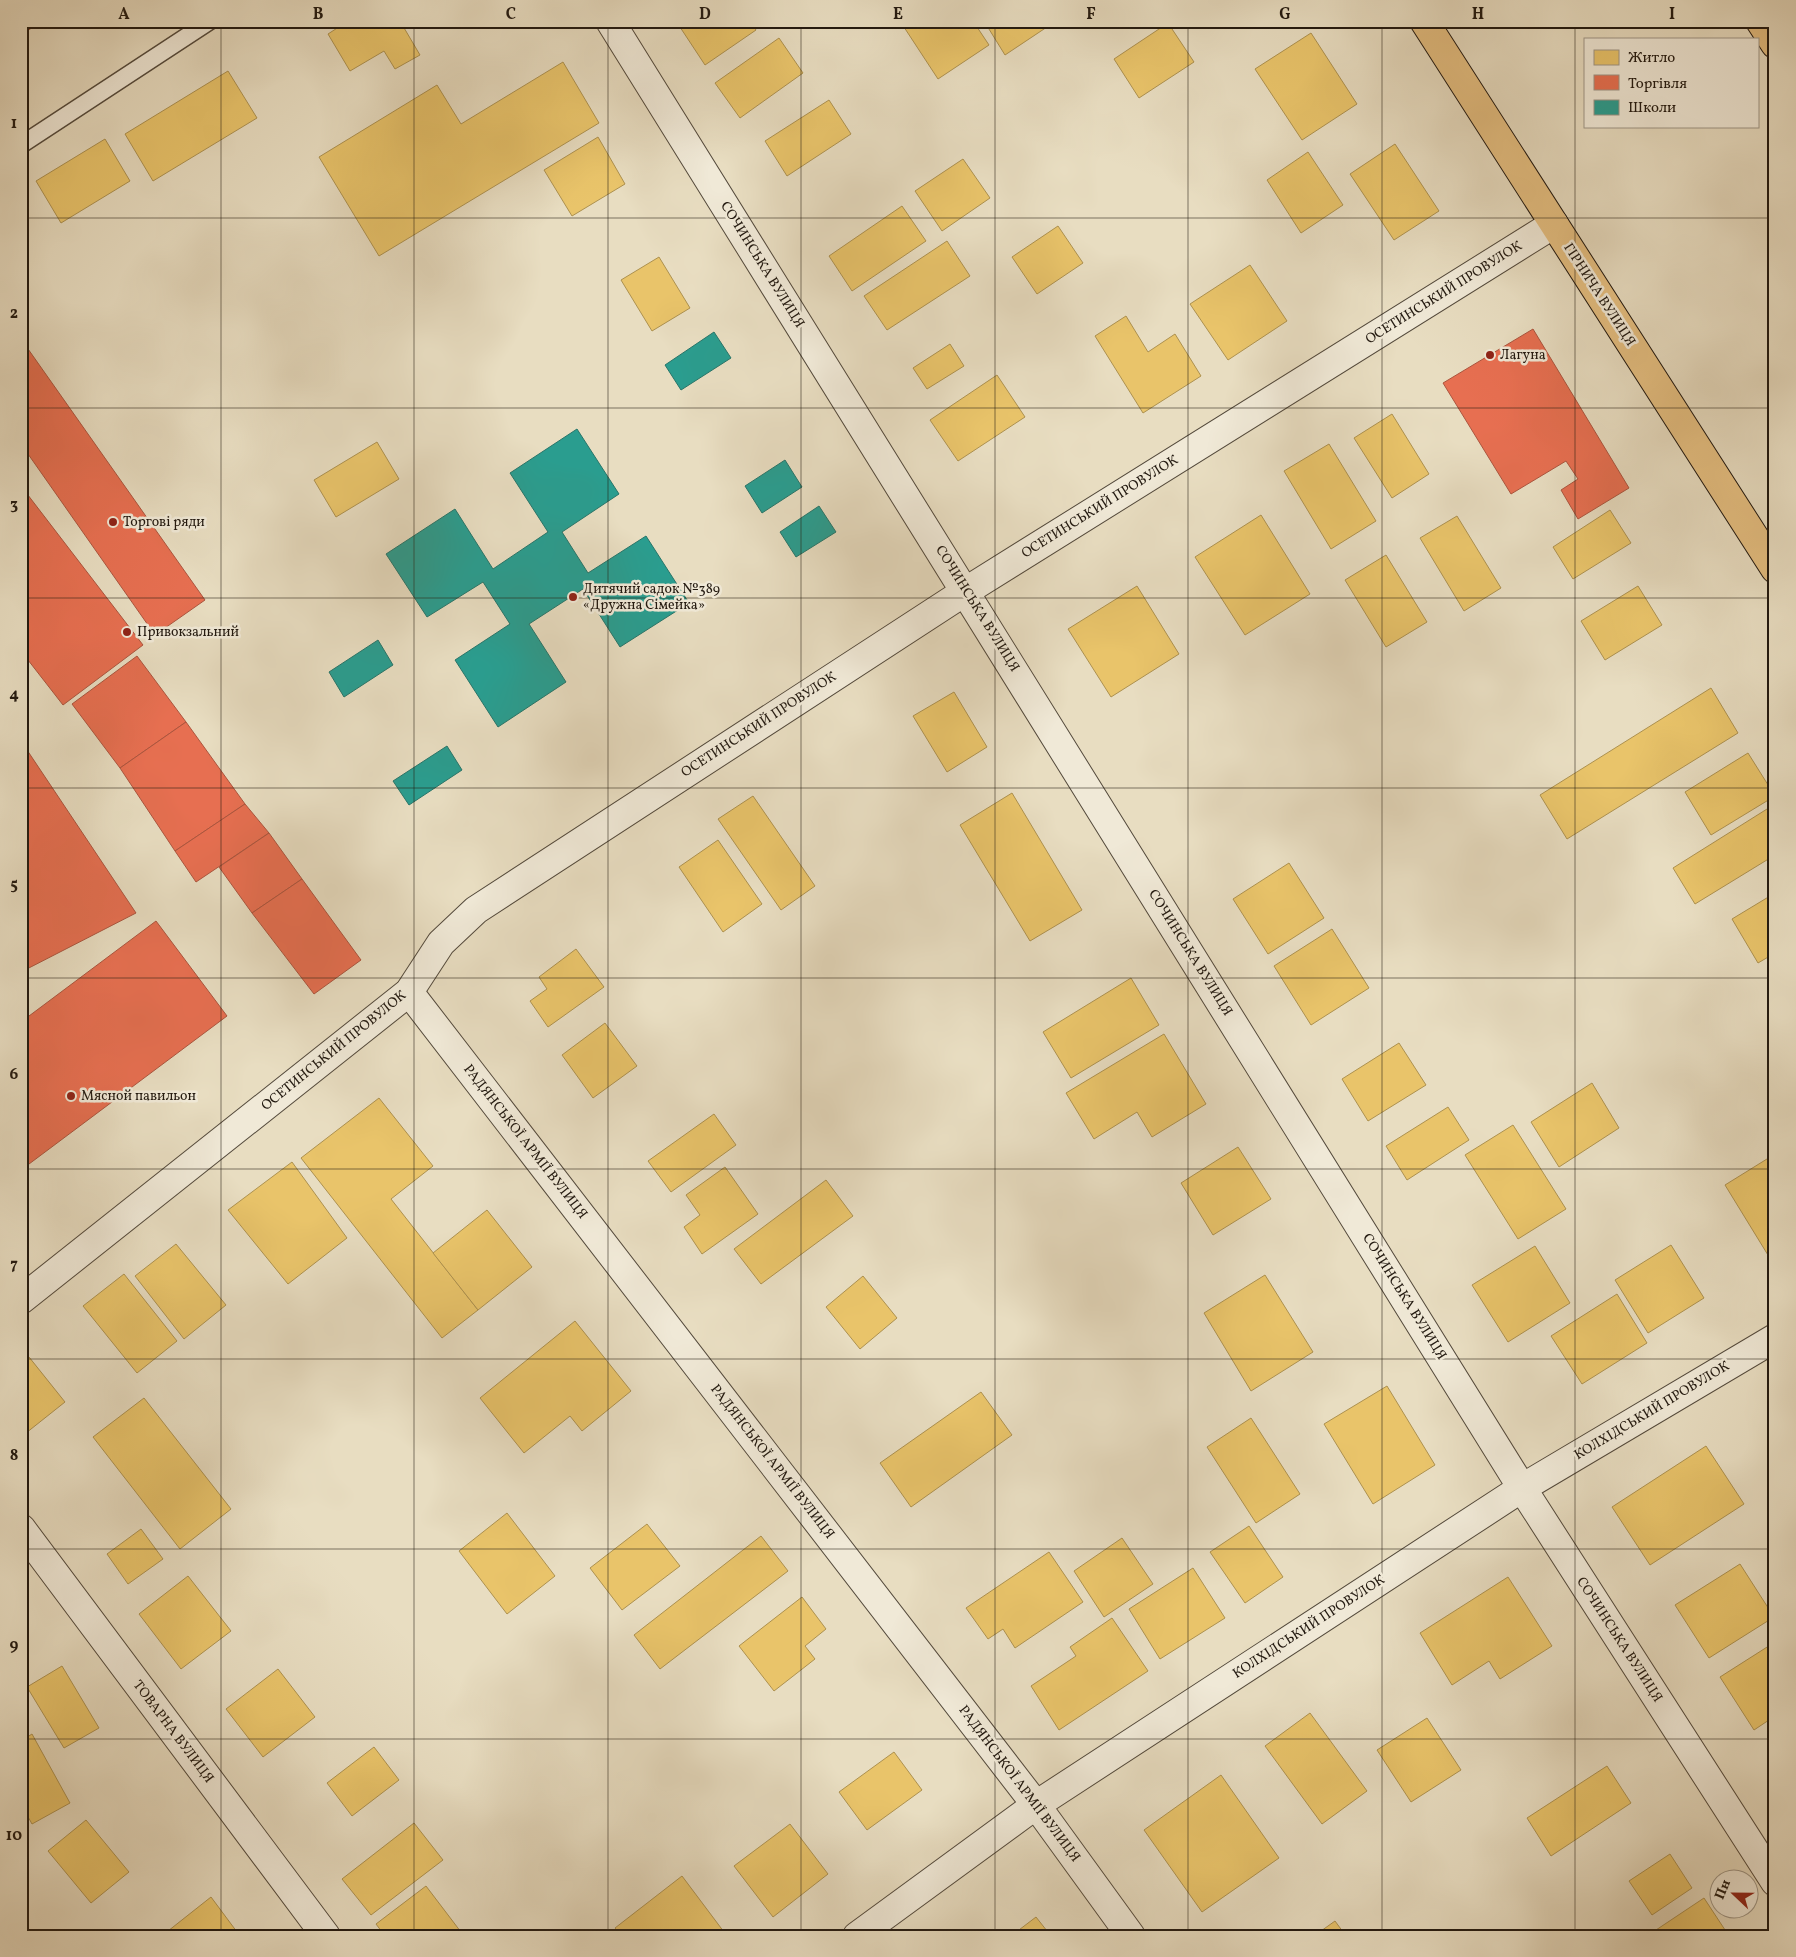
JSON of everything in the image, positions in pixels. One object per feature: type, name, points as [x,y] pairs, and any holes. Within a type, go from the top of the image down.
[{"type":"main road","name":"ГІРНИЧА ВУЛИЦЯ","points":[[1424,21],[1775,569]]},
{"type":"main road","points":[[1760,21],[1775,44]]},
{"type":"street","name":"СОЧИНСЬКА ВУЛИЦЯ","points":[[610,21],[1522,1488],[1775,1882]]},
{"type":"street","name":"ОСЕТИНСЬКИЙ ПРОВУЛОК","points":[[21,1300],[409,992],[441,944],[476,910],[966,591],[1554,224]]},
{"type":"street","name":"РАДЯНСЬКОЇ АРМІЇ ВУЛИЦЯ","points":[[409,992],[1036,1804],[1131,1936]]},
{"type":"street","name":"КОЛХІДСЬКИЙ ПРОВУЛОК","points":[[857,1936],[1036,1804],[1522,1488],[1775,1338]]},
{"type":"street","name":"ТОВАРНА ВУЛИЦЯ","points":[[21,1528],[326,1936]]},
{"type":"lane","points":[[21,145],[210,21]]},
{"type":"building: Житло","points":[[348,21],[400,21],[420,55],[395,69],[384,51],[350,71],[328,34]]},
{"type":"building: Житло","points":[[676,21],[750,21],[756,30],[705,65]]},
{"type":"building: Житло","points":[[900,21],[973,21],[989,45],[938,79]]},
{"type":"building: Житло","points":[[984,21],[1056,21],[1005,55]]},
{"type":"building: Житло","points":[[1168,23],[1194,62],[1139,98],[1114,59]]},
{"type":"building: Житло","points":[[1311,33],[1357,104],[1302,140],[1255,69]]},
{"type":"building: Житло","points":[[779,38],[803,73],[740,118],[715,83]]},
{"type":"building: Житло","points":[[563,62],[599,123],[379,256],[319,157],[437,85],[461,124]]},
{"type":"building: Житло","points":[[228,71],[257,118],[153,181],[125,134]]},
{"type":"building: Житло","points":[[829,100],[851,134],[787,176],[765,141]]},
{"type":"building: Житло","points":[[598,137],[625,184],[572,216],[544,170]]},
{"type":"building: Житло","points":[[105,139],[130,181],[61,223],[36,181]]},
{"type":"building: Житло","points":[[1395,144],[1439,211],[1394,240],[1350,174]]},
{"type":"building: Житло","points":[[1308,152],[1343,205],[1301,233],[1267,180]]},
{"type":"building: Житло","points":[[963,159],[990,198],[942,231],[915,191]]},
{"type":"building: Житло","points":[[902,206],[926,241],[852,291],[829,256]]},
{"type":"building: Житло","points":[[1058,226],[1083,263],[1037,294],[1012,257]]},
{"type":"building: Житло","points":[[947,241],[970,276],[887,330],[864,296]]},
{"type":"building: Житло","points":[[659,257],[690,308],[652,331],[621,280]]},
{"type":"building: Житло","points":[[1250,265],[1287,321],[1228,360],[1190,304]]},
{"type":"building: Житло","points":[[1126,316],[1148,352],[1175,334],[1201,376],[1143,413],[1095,336]]},
{"type":"building: Житло","points":[[950,344],[964,366],[927,389],[913,368]]},
{"type":"building: Житло","points":[[997,375],[1025,417],[958,461],[930,420]]},
{"type":"building: Житло","points":[[1392,414],[1429,474],[1392,498],[1354,438]]},
{"type":"building: Житло","points":[[377,442],[399,479],[336,517],[314,480]]},
{"type":"building: Житло","points":[[1329,444],[1376,521],[1331,549],[1284,471]]},
{"type":"building: Житло","points":[[1610,510],[1631,543],[1573,579],[1553,547]]},
{"type":"building: Житло","points":[[1261,515],[1310,594],[1245,635],[1195,557]]},
{"type":"building: Житло","points":[[1457,516],[1501,588],[1464,611],[1420,538]]},
{"type":"building: Житло","points":[[1386,555],[1427,622],[1386,647],[1345,580]]},
{"type":"building: Житло","points":[[1137,586],[1179,654],[1111,697],[1068,629]]},
{"type":"building: Житло","points":[[1638,586],[1662,625],[1605,660],[1581,621]]},
{"type":"building: Житло","points":[[1711,688],[1738,733],[1567,839],[1540,795]]},
{"type":"building: Житло","points":[[954,692],[987,747],[947,772],[913,716]]},
{"type":"building: Житло","points":[[1748,753],[1775,796],[1711,835],[1685,792]]},
{"type":"building: Житло","points":[[1012,793],[1082,910],[1030,941],[960,825]]},
{"type":"building: Житло","points":[[753,796],[815,886],[781,910],[718,819]]},
{"type":"building: Житло","points":[[1775,804],[1775,855],[1695,904],[1673,868]]},
{"type":"building: Житло","points":[[718,840],[762,904],[723,932],[679,867]]},
{"type":"building: Житло","points":[[1289,863],[1324,918],[1268,954],[1233,899]]},
{"type":"building: Житло","points":[[1775,893],[1775,953],[1758,963],[1732,919]]},
{"type":"building: Житло","points":[[1332,929],[1369,988],[1311,1025],[1274,966]]},
{"type":"building: Житло","points":[[576,949],[604,987],[548,1027],[530,1001],[547,989],[539,977]]},
{"type":"building: Житло","points":[[1131,978],[1159,1025],[1071,1078],[1043,1032]]},
{"type":"building: Житло","points":[[605,1023],[637,1066],[593,1098],[562,1055]]},
{"type":"building: Житло","points":[[1164,1034],[1206,1104],[1152,1137],[1137,1112],[1094,1139],[1066,1093]]},
{"type":"building: Житло","points":[[1399,1043],[1426,1085],[1368,1121],[1342,1079]]},
{"type":"building: Житло","points":[[1592,1083],[1619,1128],[1559,1167],[1531,1122]]},
{"type":"building: Житло","points":[[379,1098],[433,1166],[391,1199],[478,1310],[442,1338],[301,1158]]},
{"type":"building: Житло","points":[[1448,1107],[1469,1140],[1407,1180],[1386,1146]]},
{"type":"building: Житло","points":[[714,1114],[736,1145],[671,1192],[648,1161]]},
{"type":"building: Житло","points":[[1513,1125],[1566,1209],[1518,1239],[1465,1155]]},
{"type":"building: Житло","points":[[1238,1147],[1271,1199],[1213,1235],[1181,1183]]},
{"type":"building: Житло","points":[[1775,1154],[1775,1258],[1771,1260],[1725,1185]]},
{"type":"building: Житло","points":[[292,1162],[347,1238],[288,1284],[228,1210]]},
{"type":"building: Житло","points":[[725,1167],[758,1214],[702,1254],[684,1227],[700,1215],[686,1195]]},
{"type":"building: Житло","points":[[826,1180],[853,1216],[761,1284],[734,1249]]},
{"type":"building: Житло","points":[[487,1210],[532,1267],[478,1310],[433,1253]]},
{"type":"building: Житло","points":[[176,1244],[226,1305],[184,1339],[135,1276]]},
{"type":"building: Житло","points":[[1671,1245],[1704,1298],[1648,1333],[1615,1280]]},
{"type":"building: Житло","points":[[1535,1246],[1570,1303],[1508,1342],[1472,1285]]},
{"type":"building: Житло","points":[[124,1274],[177,1341],[137,1373],[83,1306]]},
{"type":"building: Житло","points":[[1265,1275],[1313,1352],[1251,1391],[1204,1313]]},
{"type":"building: Житло","points":[[863,1276],[897,1318],[860,1349],[826,1307]]},
{"type":"building: Житло","points":[[1617,1294],[1647,1343],[1582,1384],[1551,1336]]},
{"type":"building: Житло","points":[[575,1321],[631,1391],[582,1431],[570,1416],[524,1453],[480,1398]]},
{"type":"building: Житло","points":[[29,1357],[65,1402],[21,1437],[21,1364]]},
{"type":"building: Житло","points":[[1387,1386],[1435,1465],[1373,1504],[1324,1424]]},
{"type":"building: Житло","points":[[981,1392],[1012,1435],[911,1507],[880,1463]]},
{"type":"building: Житло","points":[[144,1398],[231,1509],[180,1549],[93,1437]]},
{"type":"building: Житло","points":[[1251,1418],[1300,1494],[1256,1523],[1207,1447]]},
{"type":"building: Житло","points":[[1706,1446],[1744,1504],[1650,1565],[1612,1507]]},
{"type":"building: Житло","points":[[507,1513],[555,1576],[507,1614],[459,1551]]},
{"type":"building: Житло","points":[[647,1524],[680,1566],[622,1610],[590,1568]]},
{"type":"building: Житло","points":[[1249,1526],[1283,1577],[1245,1603],[1210,1552]]},
{"type":"building: Житло","points":[[141,1529],[163,1559],[128,1584],[107,1554]]},
{"type":"building: Житло","points":[[761,1536],[788,1571],[660,1669],[634,1635]]},
{"type":"building: Житло","points":[[1122,1538],[1153,1584],[1104,1617],[1074,1571]]},
{"type":"building: Житло","points":[[1049,1552],[1083,1602],[1015,1648],[1003,1629],[988,1639],[966,1608]]},
{"type":"building: Житло","points":[[1740,1564],[1774,1617],[1709,1658],[1675,1605]]},
{"type":"building: Житло","points":[[1193,1568],[1225,1618],[1160,1659],[1129,1609]]},
{"type":"building: Житло","points":[[188,1576],[231,1631],[181,1669],[139,1614]]},
{"type":"building: Житло","points":[[1508,1577],[1552,1646],[1500,1679],[1489,1661],[1452,1685],[1420,1633]]},
{"type":"building: Житло","points":[[802,1597],[826,1629],[805,1646],[815,1659],[774,1691],[739,1646]]},
{"type":"building: Житло","points":[[1112,1618],[1148,1671],[1059,1730],[1031,1686],[1076,1656],[1070,1647]]},
{"type":"building: Житло","points":[[1775,1642],[1775,1716],[1754,1730],[1720,1677]]},
{"type":"building: Житло","points":[[62,1666],[99,1728],[64,1748],[27,1687]]},
{"type":"building: Житло","points":[[278,1669],[315,1717],[263,1757],[226,1709]]},
{"type":"building: Житло","points":[[1310,1713],[1367,1791],[1322,1824],[1265,1746]]},
{"type":"building: Житло","points":[[1427,1718],[1461,1770],[1411,1802],[1377,1750]]},
{"type":"building: Житло","points":[[32,1734],[70,1803],[32,1824],[21,1804],[21,1741]]},
{"type":"building: Житло","points":[[374,1747],[399,1780],[352,1816],[327,1783]]},
{"type":"building: Житло","points":[[894,1752],[922,1790],[867,1830],[839,1792]]},
{"type":"building: Житло","points":[[1607,1766],[1631,1803],[1551,1856],[1527,1818]]},
{"type":"building: Житло","points":[[1221,1775],[1279,1858],[1202,1912],[1144,1830]]},
{"type":"building: Житло","points":[[86,1820],[129,1872],[91,1903],[48,1851]]},
{"type":"building: Житло","points":[[414,1823],[443,1860],[371,1915],[342,1879]]},
{"type":"building: Житло","points":[[790,1824],[828,1874],[773,1917],[734,1866]]},
{"type":"building: Житло","points":[[1670,1854],[1692,1888],[1652,1915],[1629,1881]]},
{"type":"building: Житло","points":[[682,1876],[727,1936],[622,1936],[615,1928]]},
{"type":"building: Житло","points":[[426,1886],[464,1936],[385,1936],[376,1924]]},
{"type":"building: Житло","points":[[211,1897],[240,1936],[172,1936],[168,1931]]},
{"type":"building: Житло","points":[[1704,1898],[1708,1904],[1708,1920],[1718,1920],[1729,1936],[1647,1936]]},
{"type":"building: Житло","points":[[1036,1917],[1051,1936],[1011,1936]]},
{"type":"building: Житло","points":[[1335,1921],[1346,1936],[1314,1936]]},
{"type":"building: Торгівля","points":[[21,21],[43,21],[22,34]]},
{"type":"building: Торгівля","points":[[1533,329],[1629,488],[1578,519],[1561,490],[1578,479],[1566,461],[1511,494],[1443,383]]},
{"type":"building: Торгівля","name":"Торгові ряди","points":[[21,339],[205,600],[155,635],[21,444]]},
{"type":"building: Торгівля","points":[[21,486],[143,645],[63,705],[21,651]]},
{"type":"building: Торгівля","points":[[137,656],[186,722],[120,768],[72,704]]},
{"type":"building: Торгівля","points":[[186,722],[245,804],[175,851],[120,768]]},
{"type":"building: Торгівля","points":[[21,741],[136,913],[21,972]]},
{"type":"building: Торгівля","points":[[245,804],[269,833],[196,882],[175,851]]},
{"type":"building: Торгівля","points":[[269,833],[302,879],[252,913],[219,867]]},
{"type":"building: Торгівля","points":[[302,879],[361,960],[314,994],[252,913]]},
{"type":"building: Торгівля","name":"Мясной павильон","points":[[156,921],[227,1016],[21,1170],[21,1022]]},
{"type":"building: Школи","points":[[714,332],[731,358],[681,390],[665,365]]},
{"type":"building: Школи","points":[[577,429],[619,494],[562,532],[588,573],[646,536],[689,603],[620,647],[583,589],[529,624],[566,682],[498,727],[455,660],[510,624],[483,582],[427,617],[386,554],[455,509],[493,569],[548,532],[510,473]]},
{"type":"building: Школи","points":[[785,460],[802,487],[762,513],[745,486]]},
{"type":"building: Школи","points":[[819,506],[836,532],[796,557],[780,532]]},
{"type":"building: Школи","points":[[378,640],[393,665],[344,697],[329,672]]},
{"type":"building: Школи","points":[[447,746],[462,770],[409,805],[393,781]]},
{"type":"place","name":"Лагуна","points":[[1490,355]]},
{"type":"place","name":"Торгові ряди","points":[[113,522]]},
{"type":"place","name":"Дитячий садок №389 «Дружна Сімейка»","points":[[573,597]]},
{"type":"place","name":"Привокзальний","points":[[127,632]]},
{"type":"place","name":"Мясной павильон","points":[[71,1096]]}]
